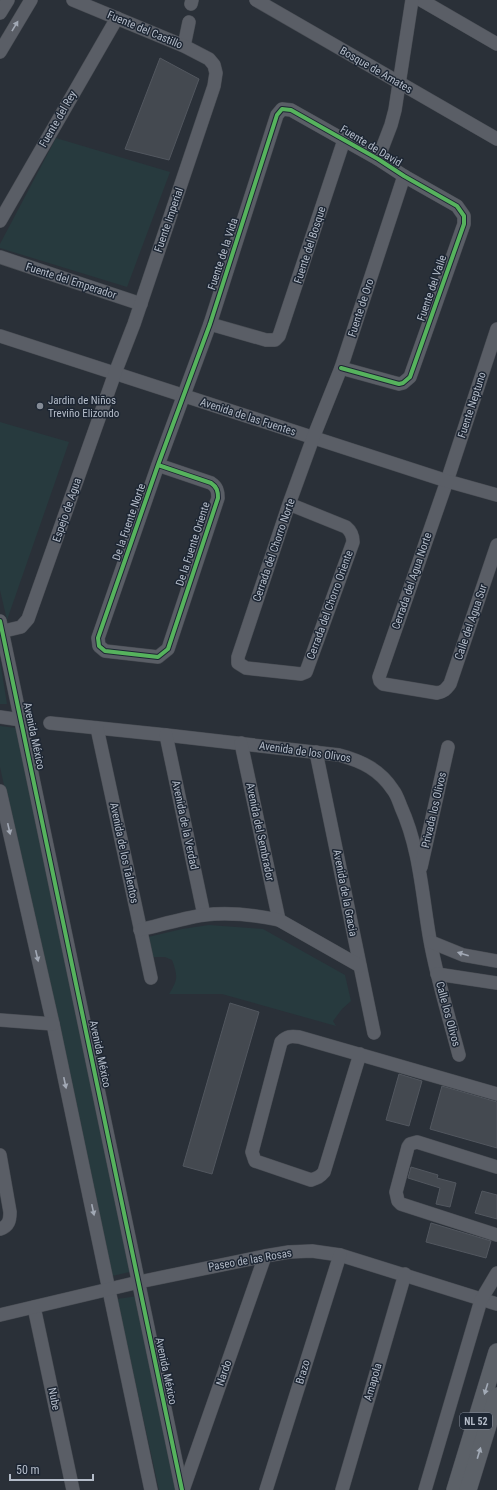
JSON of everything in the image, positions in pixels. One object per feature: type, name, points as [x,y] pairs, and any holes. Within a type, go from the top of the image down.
[{"type":"main road","name":"NL 52","points":[[455,1490],[497,1352]]},
{"type":"main road","points":[[468,1490],[497,1396]]},
{"type":"street","points":[[0,13],[8,0]]},
{"type":"street","points":[[0,52],[31,0]]},
{"type":"street","name":"Fuente del Castillo","points":[[73,0],[184,46],[209,59],[214,65]]},
{"type":"street","name":"Bosque de Amates","points":[[256,0],[497,139]]},
{"type":"street","points":[[378,159],[395,110],[412,0]]},
{"type":"street","points":[[421,0],[497,44]]},
{"type":"street","name":"Fuente del Rey","points":[[0,221],[117,18]]},
{"type":"street","points":[[184,46],[189,22]]},
{"type":"street","name":"Fuente Imperial","points":[[115,373],[141,304],[214,86],[216,73],[214,65]]},
{"type":"street","name":"Fuente de David","points":[[277,115],[282,109],[291,110],[457,206]]},
{"type":"street","name":"Fuente de la Vida","points":[[184,396],[210,324],[277,115]]},
{"type":"street","name":"Fuente del Bosque","points":[[210,324],[266,340],[274,340],[279,336],[344,140]]},
{"type":"street","name":"Fuente de Oro","points":[[313,438],[341,368],[404,176]]},
{"type":"street","name":"Fuente del Valle","points":[[341,368],[399,384],[410,377],[464,224],[464,216],[462,211],[457,206]]},
{"type":"street","name":"Fuente del Emperador","points":[[0,258],[141,304]]},
{"type":"street","name":"Fuente Neptuno","points":[[447,481],[497,329]]},
{"type":"street","name":"Avenida de las Fuentes","points":[[0,336],[447,481],[497,495]]},
{"type":"street","name":"Espejo de Agua","points":[[1,628],[22,627],[28,619],[115,373]]},
{"type":"street","name":"De la Fuente Norte","points":[[105,651],[99,646],[98,638],[158,465],[184,396]]},
{"type":"street","name":"Cerrada del Chorro Norte","points":[[304,674],[246,668],[238,663],[238,657],[289,504],[313,438]]},
{"type":"street","name":"De la Fuente Oriente","points":[[105,651],[158,657],[168,649],[218,498],[216,486],[211,483],[158,465]]},
{"type":"street","name":"Cerrada del Agua Norte","points":[[437,693],[383,684],[379,677],[447,481]]},
{"type":"street","name":"Cerrada del Chorro Oriente","points":[[289,504],[346,527],[353,536],[353,542],[304,674]]},
{"type":"street","name":"Calle del Agua Sur","points":[[437,693],[442,692],[450,684],[497,545]]},
{"type":"street","name":"Avenida México","points":[[1,628],[182,1490]]},
{"type":"street","points":[[0,717],[21,720]]},
{"type":"street","name":"Avenida de los Olivos","points":[[50,723],[339,755],[358,760],[379,773],[394,791],[405,815],[414,846],[437,974]]},
{"type":"street","name":"Avenida de los Talentos","points":[[97,728],[151,978]]},
{"type":"street","name":"Avenida de la Verdad","points":[[166,735],[204,915]]},
{"type":"street","name":"Avenida del Sembrador","points":[[241,743],[279,920]]},
{"type":"street","name":"Privada los Olivos","points":[[420,873],[448,747]]},
{"type":"street","name":"Avenida de la Gracia","points":[[316,752],[374,1033]]},
{"type":"street","points":[[0,791],[53,1024],[110,1289],[151,1490]]},
{"type":"street","points":[[140,930],[204,915],[232,914],[279,920],[360,966]]},
{"type":"street","points":[[431,942],[463,955],[497,961]]},
{"type":"street","points":[[437,974],[497,983]]},
{"type":"street","name":"Calle los Olivos","points":[[437,974],[459,1055]]},
{"type":"street","points":[[0,1020],[53,1024]]},
{"type":"street","points":[[360,1054],[324,1172],[321,1176],[311,1180],[255,1162],[252,1152],[281,1042],[285,1038],[291,1036],[299,1036],[497,1094]]},
{"type":"street","points":[[497,1167],[413,1142],[408,1147],[396,1192],[398,1201],[401,1204],[497,1235]]},
{"type":"street","points":[[0,1155],[10,1212],[10,1222],[2,1228]]},
{"type":"street","name":"Paseo de las Rosas","points":[[0,1315],[139,1282],[265,1256],[289,1252],[312,1251],[340,1255],[405,1274],[497,1304]]},
{"type":"street","name":"Brazo","points":[[266,1490],[340,1255]]},
{"type":"street","name":"Nardo","points":[[182,1490],[265,1256]]},
{"type":"street","points":[[425,1490],[481,1300],[497,1273]]},
{"type":"street","name":"Amapola","points":[[342,1490],[405,1274]]},
{"type":"street","name":"Nube","points":[[34,1307],[74,1490]]},
{"type":"green space","points":[[56,138],[170,172],[127,287],[0,248],[0,244]]},
{"type":"green space","points":[[0,422],[69,442],[7,620],[0,590]]},
{"type":"green space","points":[[0,661],[7,704],[0,704]]},
{"type":"green space","points":[[0,726],[16,728],[134,1271],[112,1276],[0,767]]},
{"type":"green space","points":[[209,925],[263,929],[345,975],[351,1001],[342,1009],[333,1021],[336,1026],[222,994],[169,994],[176,978],[172,960],[165,957],[151,957],[144,938],[182,929]]},
{"type":"green space","points":[[138,1296],[180,1490],[159,1490],[117,1299]]},
{"type":"building","points":[[160,58],[199,79],[169,160],[125,149]]},
{"type":"building","points":[[230,1003],[259,1012],[212,1174],[183,1166]]},
{"type":"building","points":[[399,1074],[422,1081],[409,1126],[386,1120]]},
{"type":"building","points":[[442,1086],[497,1102],[497,1148],[430,1129]]},
{"type":"building","points":[[411,1167],[438,1175],[437,1178],[456,1183],[450,1207],[436,1204],[440,1188],[408,1178]]},
{"type":"building","points":[[482,1191],[497,1195],[497,1219],[475,1213]]},
{"type":"building","points":[[431,1223],[491,1241],[486,1258],[426,1242]]},
{"type":"cycle path","points":[[158,465],[211,483],[217,489],[218,498],[168,649],[158,657],[105,651],[99,646],[98,638],[158,465],[210,324],[277,115],[282,109],[291,110],[378,159],[404,176],[457,206],[464,216],[464,224],[410,377],[403,383],[399,384],[341,368]]},
{"type":"cycle path","points":[[0,621],[182,1490]]},
{"type":"place","name":"Jardin de Niños Treviño Elizondo","points":[[40,406]]}]
